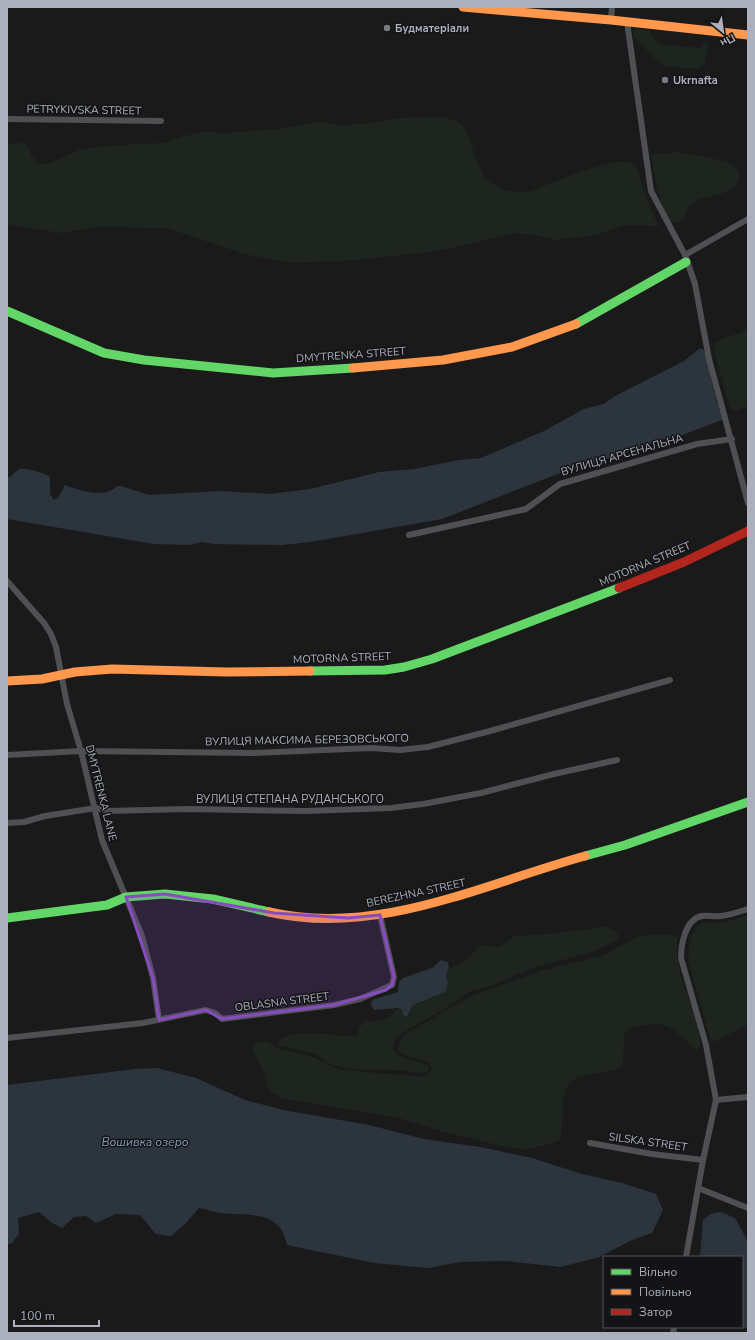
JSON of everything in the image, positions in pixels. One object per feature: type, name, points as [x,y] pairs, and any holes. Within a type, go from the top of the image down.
[{"type":"street","points":[[463,7],[611,20],[748,35]]},
{"type":"street","points":[[611,20],[612,7]]},
{"type":"street","points":[[627,22],[652,191],[686,259],[695,284],[709,359],[732,439],[748,503]]},
{"type":"street","name":"PETRYKIVSKA STREET","points":[[7,118],[161,121]]},
{"type":"street","name":"DMYTRENKA STREET","points":[[7,311],[104,353],[144,360],[273,373],[347,369],[443,360],[512,347],[573,326],[686,259],[748,220]]},
{"type":"street","name":"ВУЛИЦЯ АРСЕНАЛЬНА","points":[[409,535],[526,509],[560,484],[697,444],[732,439]]},
{"type":"street","name":"MOTORNA STREET","points":[[7,681],[42,679],[89,670],[112,669],[226,672],[329,672],[385,670],[404,667],[432,659],[600,596],[684,562],[748,532]]},
{"type":"street","name":"DMYTRENKA LANE","points":[[7,581],[51,634],[63,674],[67,704],[81,750],[105,850],[142,936],[153,978],[159,1020]]},
{"type":"street","name":"ВУЛИЦЯ МАКСИМА БЕРЕЗОВСЬКОГО","points":[[7,755],[81,750],[252,753],[371,748],[400,750],[428,746],[490,731],[670,680]]},
{"type":"street","name":"ВУЛИЦЯ СТЕПАНА РУДАНСЬКОГО","points":[[7,823],[24,822],[45,816],[96,808],[107,811],[186,809],[306,811],[391,808],[423,804],[480,793],[617,760]]},
{"type":"street","name":"BEREZHNA STREET","points":[[7,918],[107,905],[126,897],[165,894],[213,899],[274,913],[323,918],[380,915],[479,891],[571,860],[625,845],[748,802]]},
{"type":"street","points":[[686,1256],[703,1160],[716,1100],[706,1045],[680,958],[681,948],[683,937],[693,921],[701,916],[720,917],[748,909]]},
{"type":"street","name":"OBLASNA STREET","points":[[7,1038],[144,1023],[206,1010],[215,1013],[222,1019],[272,1014],[334,1005],[360,999],[386,990],[392,985],[394,977],[380,915]]},
{"type":"street","points":[[716,1100],[748,1097]]},
{"type":"street","name":"SILSKA STREET","points":[[590,1143],[652,1154],[703,1160]]},
{"type":"street","points":[[698,1188],[748,1208]]},
{"type":"highlighted area","points":[[165,894],[274,913],[348,918],[380,915],[394,977],[392,985],[386,990],[334,1005],[272,1014],[222,1019],[206,1010],[159,1020],[153,978],[126,897]]},
{"type":"shaded area","points":[[636,28],[650,31],[658,44],[700,48],[706,40],[708,45],[705,64],[697,69],[664,66],[658,62],[633,35]]},
{"type":"shaded area","points":[[442,117],[459,123],[469,138],[483,174],[490,182],[507,190],[519,192],[530,191],[583,171],[614,162],[626,162],[634,165],[638,171],[646,197],[659,226],[625,225],[596,235],[555,240],[536,235],[515,233],[438,251],[355,260],[293,263],[244,254],[166,228],[95,227],[61,233],[7,224],[7,144],[25,143],[33,158],[40,163],[48,164],[79,150],[117,145],[163,143],[184,136],[205,132],[227,133],[286,128],[320,121],[337,125],[363,124],[402,118]]},
{"type":"shaded area","points":[[678,152],[729,163],[738,170],[740,176],[732,189],[691,204],[683,219],[674,223],[669,218],[661,202],[652,155]]},
{"type":"shaded area","points":[[748,330],[748,406],[735,411],[731,410],[728,402],[714,344],[724,338]]},
{"type":"shaded area","points":[[748,915],[748,1024],[716,1041],[711,1041],[688,961],[690,940],[696,927],[703,923],[727,922]]},
{"type":"shaded area","points":[[606,926],[616,932],[619,939],[593,952],[535,967],[491,986],[470,991],[451,1005],[399,1035],[394,1043],[393,1049],[397,1054],[403,1057],[425,1064],[429,1068],[426,1072],[417,1073],[397,1070],[360,1070],[344,1068],[327,1062],[314,1054],[279,1046],[278,1044],[283,1038],[302,1033],[357,1036],[359,1028],[366,1020],[372,1022],[387,1019],[399,1008],[409,1015],[413,1005],[445,992],[448,984],[446,974],[449,969],[468,959],[478,947],[486,945],[498,948],[515,936],[552,934]]},
{"type":"shaded area","points":[[668,934],[678,938],[677,953],[679,967],[696,1020],[700,1047],[697,1049],[695,1048],[672,1029],[660,1024],[635,1026],[630,1028],[624,1034],[623,1065],[615,1070],[578,1077],[570,1082],[566,1089],[563,1101],[561,1139],[553,1143],[526,1149],[510,1148],[433,1129],[399,1118],[282,1098],[269,1090],[261,1065],[251,1050],[255,1044],[266,1041],[280,1049],[307,1055],[342,1070],[425,1077],[432,1069],[430,1065],[422,1060],[406,1056],[398,1050],[400,1040],[412,1030],[471,996],[543,970],[602,956],[639,936]]},
{"type":"water","points":[[699,349],[703,349],[705,353],[722,420],[677,437],[659,440],[623,454],[560,473],[442,519],[311,542],[281,545],[214,544],[202,542],[189,545],[154,544],[7,519],[7,477],[10,477],[20,469],[36,471],[50,477],[50,494],[54,500],[58,498],[65,485],[92,493],[106,492],[117,486],[121,486],[149,495],[221,491],[270,494],[310,489],[379,472],[414,469],[459,460],[481,458],[544,431],[584,409],[604,404],[615,396],[684,361]]},
{"type":"water","points":[[441,960],[448,962],[449,969],[446,974],[448,984],[445,992],[413,1005],[407,1017],[403,1015],[402,1010],[399,1008],[374,1010],[370,1003],[374,999],[398,992],[399,982],[403,978],[432,968]]},
{"type":"water","name":"Вошивка озеро","points":[[157,1068],[196,1078],[245,1100],[283,1110],[369,1125],[424,1139],[480,1147],[532,1158],[582,1174],[622,1183],[656,1194],[663,1210],[652,1233],[632,1240],[599,1257],[561,1267],[506,1261],[460,1262],[428,1268],[374,1263],[287,1245],[283,1233],[278,1225],[261,1217],[220,1213],[199,1208],[185,1224],[171,1236],[156,1234],[140,1215],[116,1214],[96,1223],[86,1216],[74,1217],[62,1228],[52,1223],[39,1212],[18,1218],[19,1234],[11,1244],[7,1243],[7,1085],[135,1069]]},
{"type":"water","points":[[721,1212],[735,1218],[748,1242],[748,1328],[743,1328],[743,1256],[700,1256],[703,1220],[711,1214]]},
{"type":"traffic: fast","points":[[576,324],[686,262]]},
{"type":"traffic: fast","points":[[7,311],[104,353],[144,360],[273,373],[353,368]]},
{"type":"traffic: fast","points":[[310,671],[385,670],[404,667],[432,659],[619,588]]},
{"type":"traffic: fast","points":[[585,856],[625,845],[748,802]]},
{"type":"traffic: fast","points":[[7,918],[107,905],[126,897],[165,894],[213,899],[269,912]]},
{"type":"traffic: slow","points":[[463,7],[611,20],[748,35]]},
{"type":"traffic: slow","points":[[353,368],[443,360],[512,347],[576,324]]},
{"type":"traffic: slow","points":[[7,681],[42,679],[75,672],[112,669],[226,672],[310,671]]},
{"type":"traffic: slow","points":[[269,912],[310,918],[350,918],[390,913],[469,893],[585,856]]},
{"type":"traffic: jam","points":[[619,588],[684,562],[748,531]]},
{"type":"place","name":"Будматеріали","points":[[387,28]]},
{"type":"place","name":"Ukrnafta","points":[[665,80]]}]
